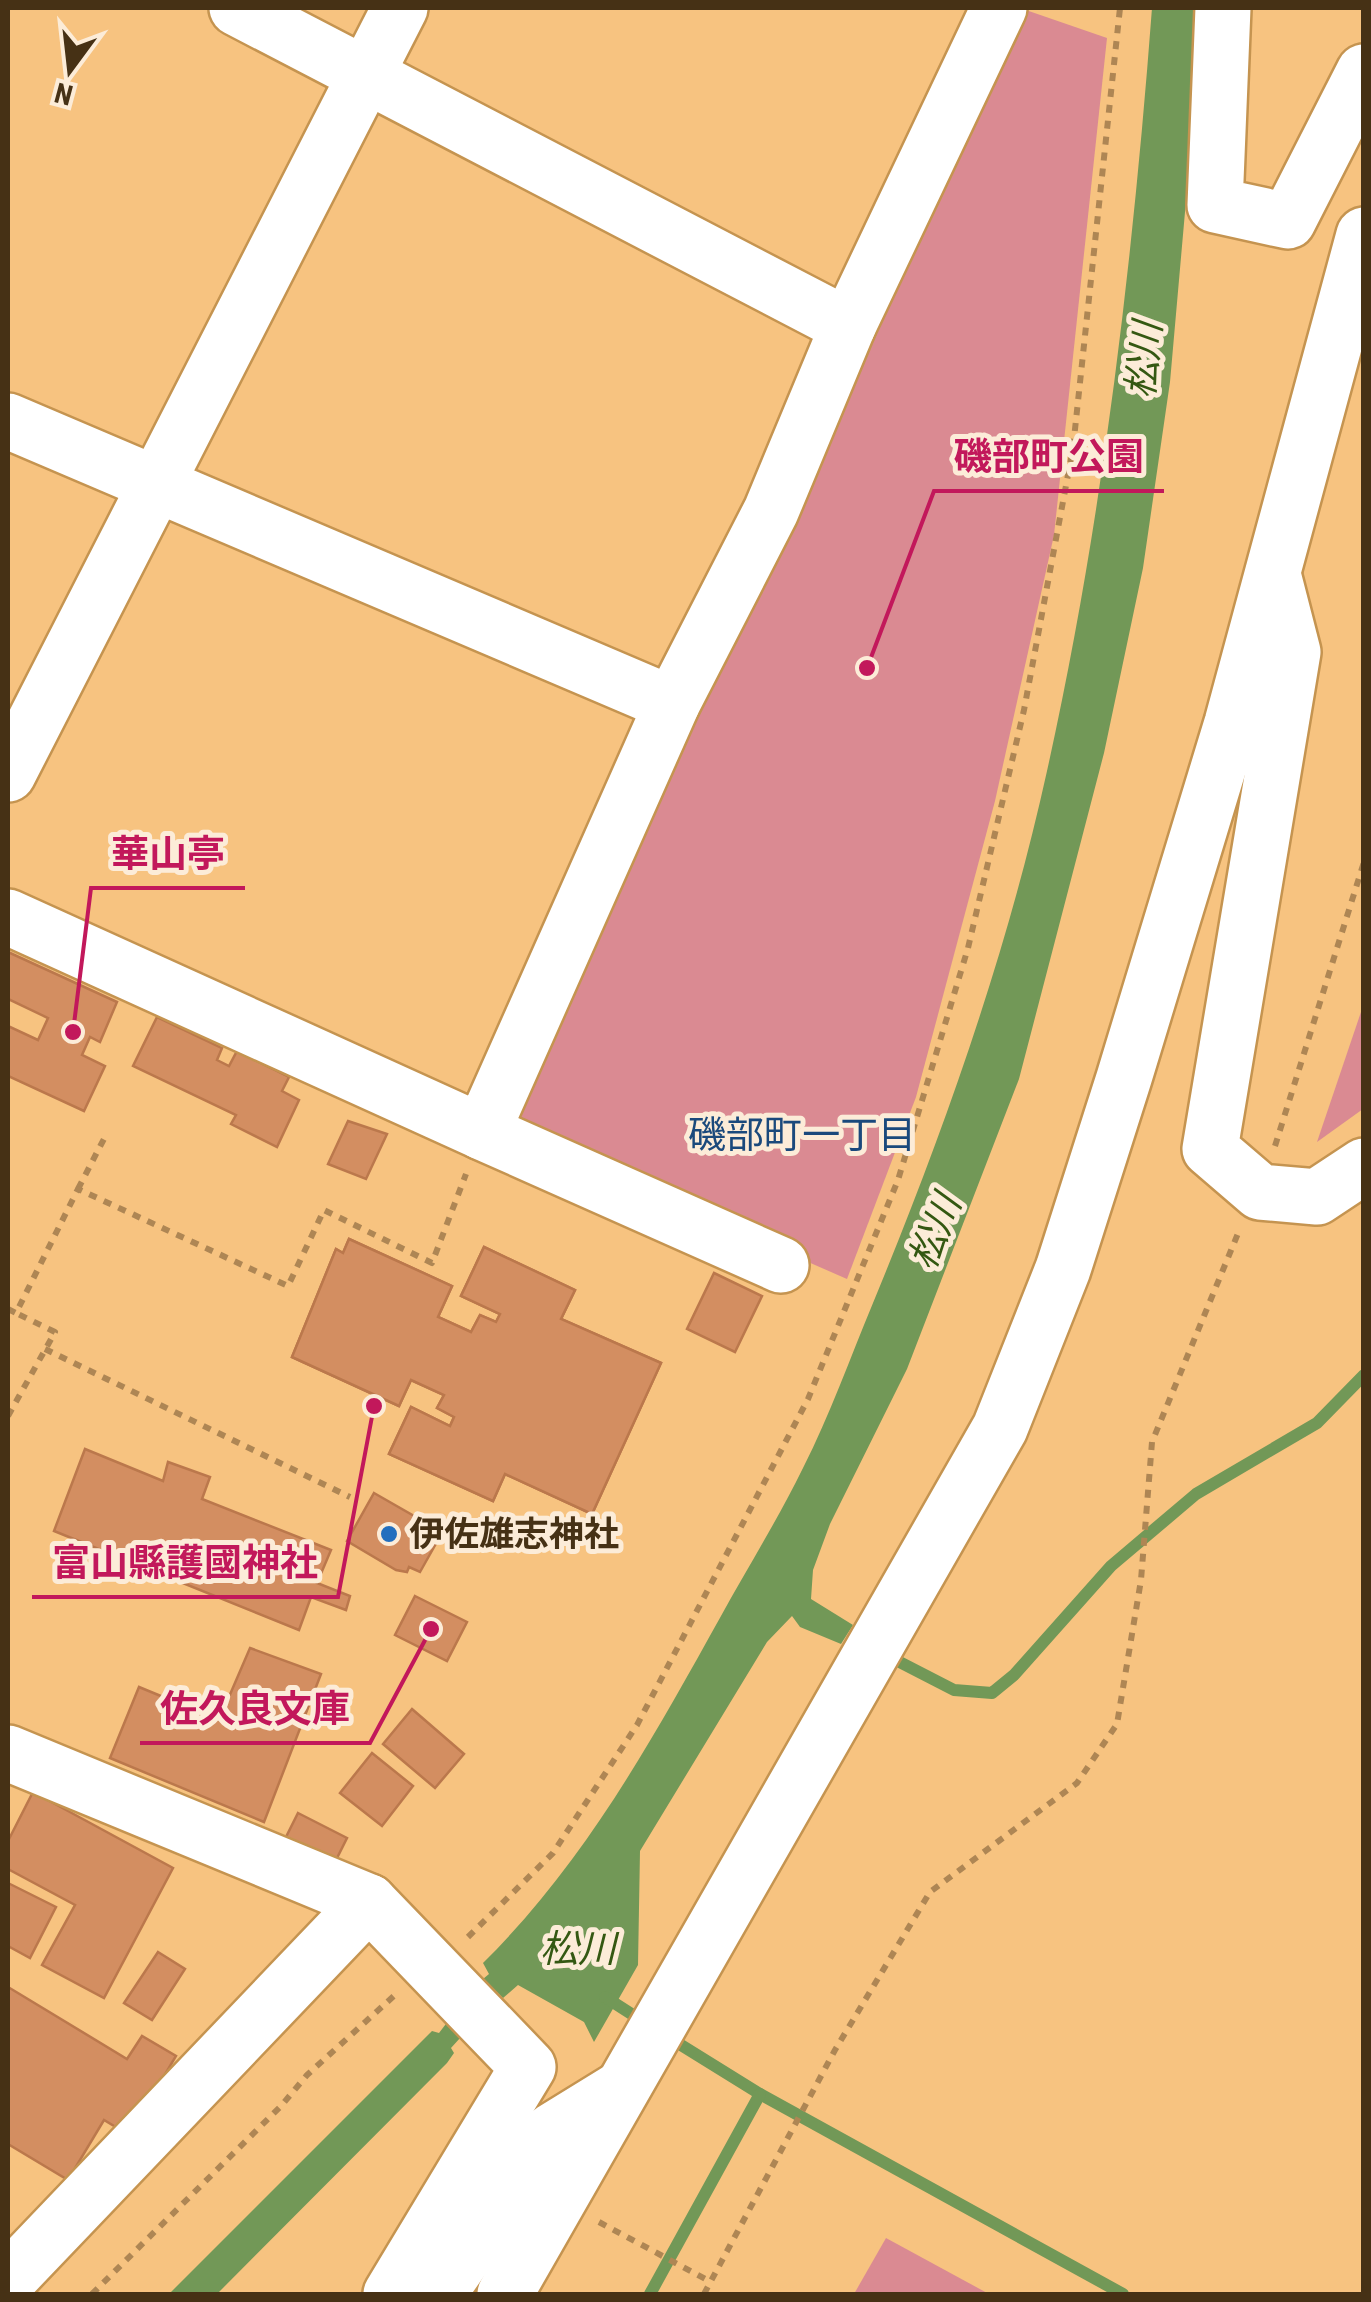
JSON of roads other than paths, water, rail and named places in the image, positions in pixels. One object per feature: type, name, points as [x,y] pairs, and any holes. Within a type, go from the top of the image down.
[{"type":"street","points":[[237,8],[848,326]]},
{"type":"street","points":[[8,774],[152,484],[400,8]]},
{"type":"street","points":[[482,1132],[672,704],[771,510],[848,326],[999,8]]},
{"type":"street","points":[[1222,8],[1215,205],[1288,221],[1364,72]]},
{"type":"street","points":[[505,2294],[1000,1428],[1063,1268],[1124,1078],[1232,723],[1271,566],[1364,235]]},
{"type":"street","points":[[8,421],[672,704]]},
{"type":"street","points":[[1271,566],[1292,652],[1210,1148],[1260,1192],[1317,1197],[1364,1166]]},
{"type":"street","points":[[8,917],[781,1264]]},
{"type":"street","points":[[8,1753],[369,1902],[528,2067],[391,2294]]},
{"type":"street","points":[[8,2280],[369,1902]]},
{"type":"street","points":[[438,2294],[552,2131],[620,2089]]},
{"type":"water","name":"松川","points":[[1152,8],[1203,8],[1170,382],[1143,568],[1104,753],[1019,1079],[907,1369],[830,1524],[813,1570],[811,1599],[853,1625],[841,1644],[800,1627],[792,1616],[767,1642],[640,1851],[638,1965],[594,2042],[584,2022],[518,1985],[503,1998],[483,1979],[489,1974],[483,1963],[554,1884],[614,1798],[793,1487],[831,1407],[899,1238],[972,1041],[1031,839],[1084,583],[1125,295]]},
{"type":"water","name":"松川","points":[[455,2012],[470,2027],[451,2048],[454,2053],[447,2063],[217,2294],[169,2294],[432,2031],[439,2033]]},
{"type":"waterway","points":[[884,1654],[954,1690],[992,1693],[1014,1675],[1111,1566],[1196,1494],[1317,1423],[1364,1375]]},
{"type":"waterway","points":[[605,1997],[647,2024]]},
{"type":"waterway","points":[[668,2037],[760,2094],[1123,2294]]},
{"type":"waterway","points":[[650,2294],[760,2094]]},
{"type":"place","name":"磯部町公園","points":[[867,668]]},
{"type":"place","name":"華山亭","points":[[73,1032]]},
{"type":"place","name":"富山縣護國神社","points":[[374,1406]]},
{"type":"place","name":"伊佐雄志神社","points":[[389,1534]]},
{"type":"place","name":"佐久良文庫","points":[[431,1629]]},
{"type":"district","name":"磯部町一丁目","points":[[802,1135]]}]
